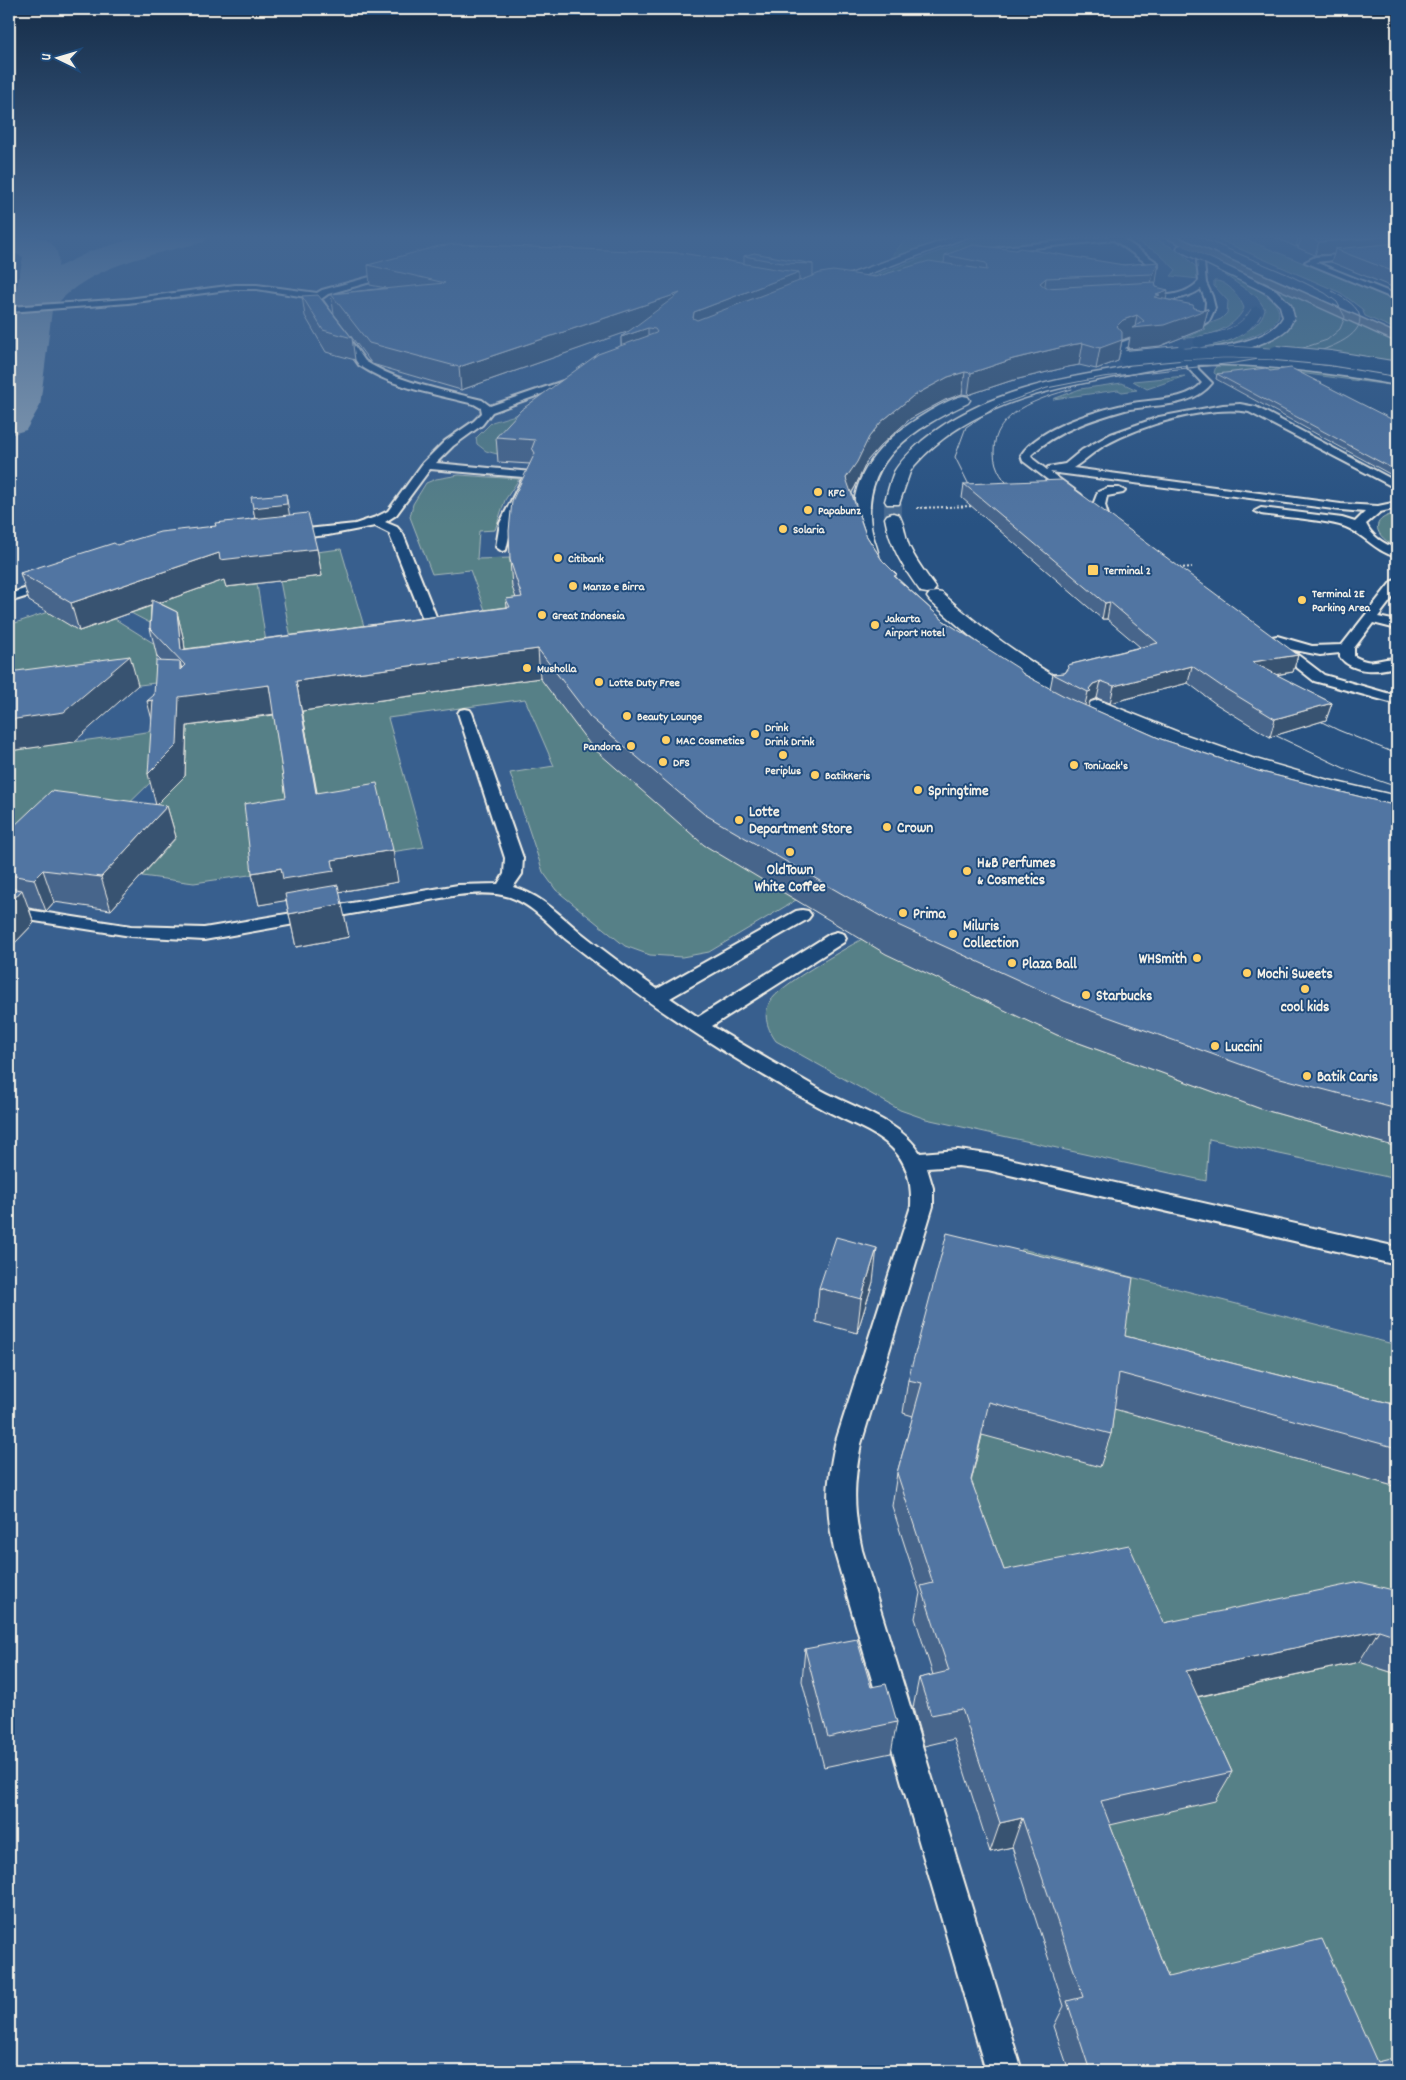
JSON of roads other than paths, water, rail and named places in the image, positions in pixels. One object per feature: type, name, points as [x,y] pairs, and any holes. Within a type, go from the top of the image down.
[{"type":"main road","points":[[1384,332],[1397,338]]},
{"type":"street","points":[[879,570],[864,538],[861,520],[862,497],[867,478],[879,459],[899,438],[940,410],[984,392],[1041,375],[1217,338],[1234,332]]},
{"type":"street","points":[[1194,367],[1276,332]]},
{"type":"street","points":[[893,501],[903,472],[913,458],[943,431],[960,420],[1016,395],[1058,384],[1126,358],[1201,351],[1259,352],[1320,356],[1397,369]]},
{"type":"street","points":[[1126,358],[1194,367],[1265,363],[1321,368],[1397,381]]},
{"type":"street","points":[[892,518],[895,535],[903,554],[931,593],[962,623],[995,647],[1054,684]]},
{"type":"street","points":[[1098,706],[1184,741],[1256,766],[1312,784],[1397,804]]},
{"type":"lane","points":[[341,332],[368,368],[385,376],[478,402],[488,410]]},
{"type":"lane","points":[[1116,339],[1126,358]]},
{"type":"lane","points":[[1126,358],[1128,352],[1137,344]]},
{"type":"lane","points":[[1120,491],[1107,491],[1102,494],[1099,505],[1105,518],[1031,463],[1026,455],[1045,439],[1080,422],[1132,406],[1186,385],[1194,379],[1194,367]]},
{"type":"lane","points":[[1132,406],[1178,398],[1200,390],[1207,383],[1194,367]]},
{"type":"lane","points":[[275,537],[354,528],[376,522],[392,513],[427,465],[446,446],[480,420],[488,410],[586,376]]},
{"type":"lane","points":[[1052,469],[1069,466],[1082,455],[1116,435],[1184,415],[1238,406],[1252,409],[1397,486]]},
{"type":"lane","points":[[1031,463],[1052,469],[1101,476],[1356,509],[1391,506]]},
{"type":"lane","points":[[427,465],[528,474],[529,477],[506,523],[502,547]]},
{"type":"lane","points":[[1101,476],[1081,476],[1078,480],[1086,486],[1133,493]]},
{"type":"lane","points":[[1199,502],[1205,489]]},
{"type":"lane","points":[[1364,533],[1360,524],[1363,517],[1391,506]]},
{"type":"lane","points":[[1248,509],[1342,522],[1354,526],[1375,543],[1396,553]]},
{"type":"lane","points":[[376,522],[397,534],[432,624]]},
{"type":"lane","points":[[9,598],[64,580]]},
{"type":"lane","points":[[1397,584],[1347,648],[1327,652],[1308,650],[1296,648],[1263,634],[1312,674],[1371,694],[1397,700]]},
{"type":"lane","points":[[1371,619],[1397,625]]},
{"type":"lane","points":[[1347,648],[1347,657],[1361,664],[1381,666],[1396,659]]},
{"type":"lane","points":[[1371,694],[1396,659]]},
{"type":"lane","points":[[465,712],[514,858],[514,874],[503,889]]},
{"type":"lane","points":[[9,912],[145,933],[173,935],[204,934],[466,889],[503,889],[537,904],[574,936],[656,998],[698,1026],[826,1102],[897,1139],[906,1149],[914,1162],[923,1193],[922,1206],[848,1444],[841,1478],[841,1516],[848,1550],[1004,2071]]},
{"type":"lane","points":[[656,998],[802,915]]},
{"type":"lane","points":[[698,1026],[837,938]]},
{"type":"lane","points":[[914,1162],[958,1158],[988,1162],[1397,1256]]},
{"type":"tunnel","points":[[893,501],[893,518]]},
{"type":"tram line","points":[[974,495],[955,457],[966,427],[999,405],[1047,388],[1103,377],[1235,363],[1282,355],[1327,340],[1336,332]]},
{"type":"tram line","points":[[1304,356],[1331,347],[1354,332]]},
{"type":"tram line","points":[[1016,492],[1004,479],[994,458],[996,438],[1001,427],[1010,417],[1033,402],[1072,389]]},
{"type":"tram line","points":[[1308,715],[1338,730],[1397,754]]},
{"type":"tram line","points":[[1262,729],[1348,770],[1397,787]]},
{"type":"place","name":"KFC","points":[[818,492]]},
{"type":"place","name":"Papabunz","points":[[808,510]]},
{"type":"place","name":"Solaria","points":[[783,529]]},
{"type":"place","name":"Citibank","points":[[558,558]]},
{"type":"place","name":"Terminal 2","points":[[1093,570]]},
{"type":"place","name":"Manzo e Birra","points":[[573,586]]},
{"type":"place","name":"Terminal 2E Parking Area","points":[[1302,600]]},
{"type":"place","name":"Great Indonesia","points":[[542,615]]},
{"type":"place","name":"Jakarta Airport Hotel","points":[[875,625]]},
{"type":"place","name":"Musholla","points":[[527,668]]},
{"type":"place","name":"Lotte Duty Free","points":[[599,682]]},
{"type":"place","name":"Beauty Lounge","points":[[627,716]]},
{"type":"place","name":"Drink Drink Drink","points":[[755,734]]},
{"type":"place","name":"MAC Cosmetics","points":[[666,740]]},
{"type":"place","name":"Pandora","points":[[631,746]]},
{"type":"place","name":"Periplus","points":[[783,755]]},
{"type":"place","name":"DFS","points":[[663,762]]},
{"type":"place","name":"ToniJack's","points":[[1074,765]]},
{"type":"place","name":"BatikKeris","points":[[815,775]]},
{"type":"place","name":"Springtime","points":[[918,790]]},
{"type":"place","name":"Lotte Department Store","points":[[739,820]]},
{"type":"place","name":"Crown","points":[[887,827]]},
{"type":"place","name":"OldTown White Coffee","points":[[790,852]]},
{"type":"place","name":"H&B Perfumes & Cosmetics","points":[[967,871]]},
{"type":"place","name":"Prima","points":[[903,913]]},
{"type":"place","name":"Miluris Collection","points":[[953,934]]},
{"type":"place","name":"WHSmith","points":[[1197,958]]},
{"type":"place","name":"Plaza Ball","points":[[1012,963]]},
{"type":"place","name":"Mochi Sweets","points":[[1247,973]]},
{"type":"place","name":"cool kids","points":[[1305,989]]},
{"type":"place","name":"Starbucks","points":[[1086,995]]},
{"type":"place","name":"Luccini","points":[[1215,1046]]},
{"type":"place","name":"Batik Caris","points":[[1307,1076]]}]
